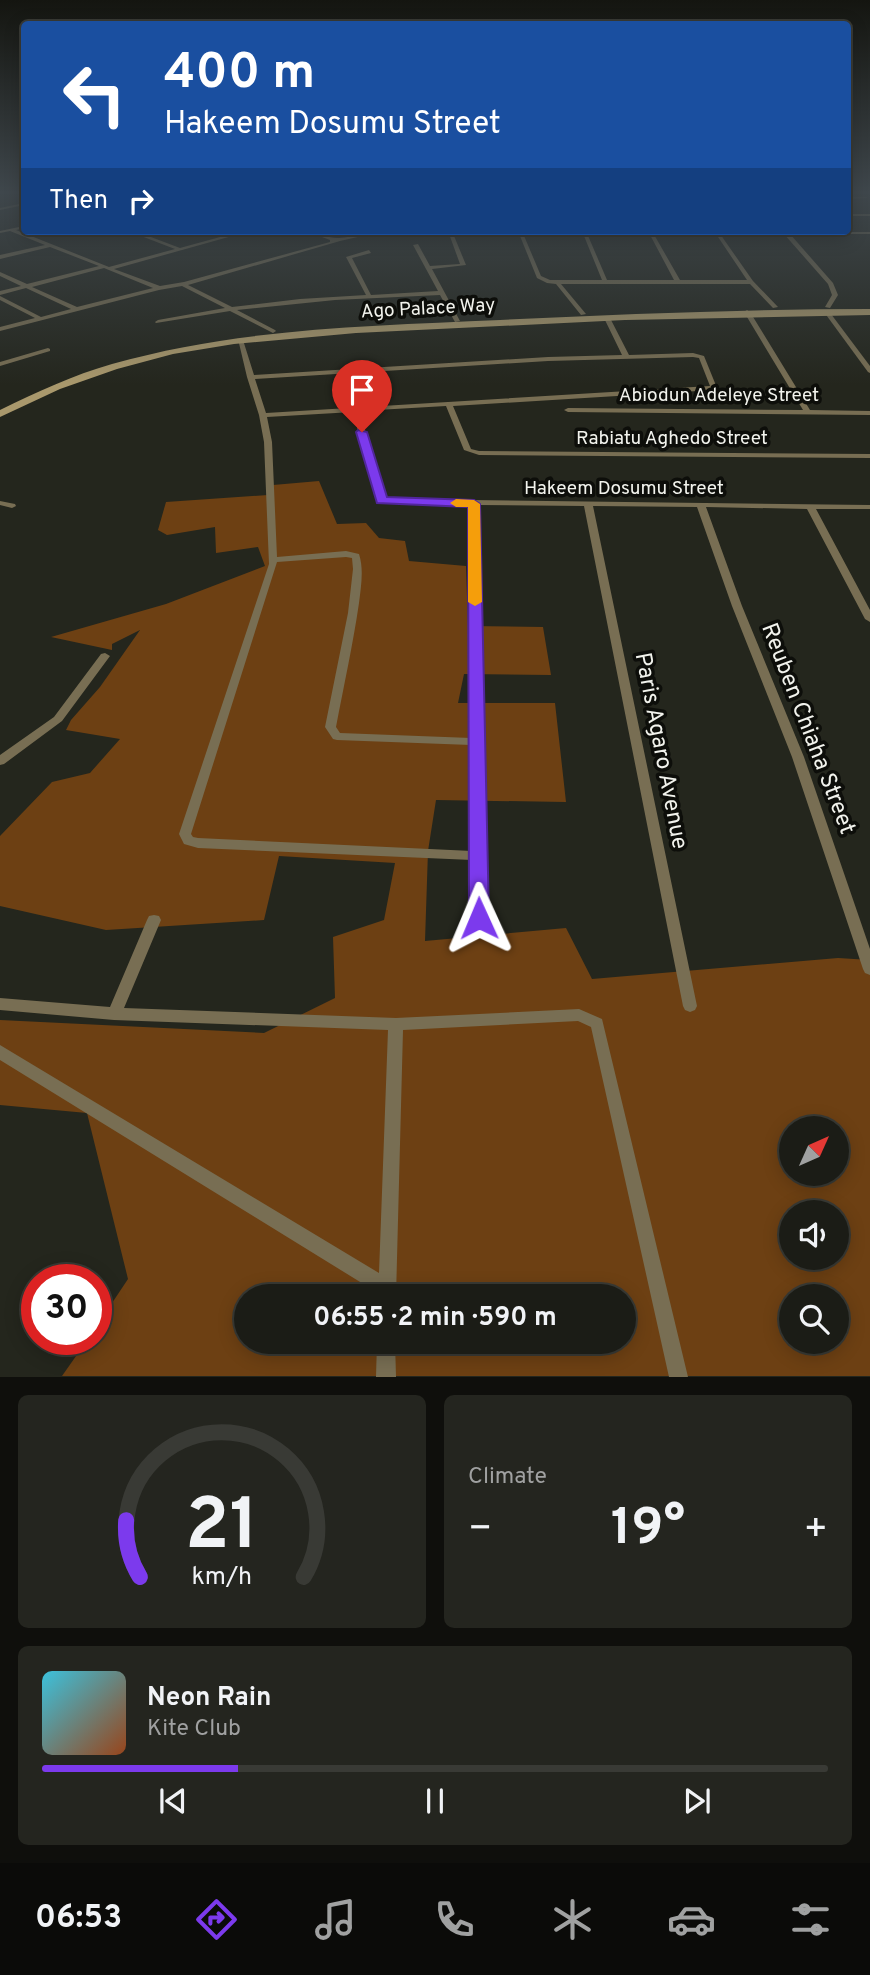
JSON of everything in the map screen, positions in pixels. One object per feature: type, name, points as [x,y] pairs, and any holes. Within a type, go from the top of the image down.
[{"type":"main road","name":"Ago Palace Way","points":[[683,312],[775,307],[870,310]]},
{"type":"main road","name":"Ago Palace Way","points":[[0,406],[83,371],[138,354],[200,341],[270,332],[583,314],[827,309]]},
{"type":"main road","name":"Ago Palace Way","points":[[0,414],[47,390],[132,361],[240,340],[390,327],[607,318],[669,312]]},
{"type":"street","points":[[83,257],[159,288]]},
{"type":"street","points":[[0,293],[153,257]]},
{"type":"street","points":[[0,329],[275,257]]},
{"type":"street","points":[[349,257],[369,296]]},
{"type":"street","points":[[423,257],[457,321]]},
{"type":"street","points":[[430,268],[463,265],[460,257]]},
{"type":"street","points":[[531,257],[542,280],[558,283],[751,282]]},
{"type":"street","points":[[594,257],[604,282]]},
{"type":"street","points":[[664,257],[678,282]]},
{"type":"street","points":[[734,257],[751,282],[775,307]]},
{"type":"street","points":[[807,257],[831,284],[835,295],[827,309],[870,371]]},
{"type":"street","points":[[0,274],[78,310]]},
{"type":"street","points":[[558,283],[583,314]]},
{"type":"street","points":[[177,284],[270,332]]},
{"type":"street","points":[[159,322],[222,308],[442,293]]},
{"type":"street","points":[[0,298],[41,319]]},
{"type":"street","points":[[747,312],[808,412]]},
{"type":"street","points":[[607,318],[626,356]]},
{"type":"street","points":[[240,340],[263,415],[268,442],[273,560],[185,834],[188,841],[478,856]]},
{"type":"street","points":[[0,364],[48,350]]},
{"type":"street","points":[[250,377],[626,356],[699,356],[714,387],[263,415]]},
{"type":"street","name":"Rabiatu Aghedo Street","points":[[448,403],[468,450],[473,452],[870,456]]},
{"type":"street","name":"Hakeem Dosumu Street","points":[[356,410],[379,498],[386,501],[870,507]]},
{"type":"street","name":"Abiodun Adeleye Street","points":[[568,410],[870,413]]},
{"type":"street","points":[[0,503],[12,506]]},
{"type":"street","points":[[474,504],[479,918]]},
{"type":"street","name":"Paris Agaro Avenue","points":[[588,504],[690,1006]]},
{"type":"street","name":"Reuben Chiaha Street","points":[[702,506],[737,606],[799,757],[870,969]]},
{"type":"street","points":[[810,506],[870,619]]},
{"type":"street","points":[[273,560],[346,554],[356,556],[355,589],[330,727],[332,732],[337,736],[476,742]]},
{"type":"street","points":[[0,761],[58,719],[105,656]]},
{"type":"street","points":[[114,1014],[153,920]]},
{"type":"street","points":[[0,1004],[114,1014],[396,1024],[579,1015],[597,1023],[679,1377]]},
{"type":"street","points":[[387,1284],[396,1024]]},
{"type":"street","points":[[0,1052],[374,1284]]},
{"type":"street","points":[[386,1354],[386,1377]]},
{"type":"shaded area","points":[[319,481],[337,524],[366,523],[379,538],[405,541],[409,561],[466,566],[468,626],[543,627],[551,675],[464,674],[458,703],[555,703],[566,802],[436,800],[428,851],[425,941],[566,928],[592,979],[838,958],[870,960],[870,1376],[62,1376],[77,1355],[112,1355],[112,1303],[128,1279],[87,1113],[0,1105],[0,1020],[264,1033],[335,998],[333,937],[384,920],[395,863],[279,856],[264,920],[106,930],[0,906],[0,836],[52,782],[90,773],[120,739],[66,730],[140,630],[112,644],[112,650],[51,637],[166,604],[265,566],[258,547],[216,553],[215,527],[167,535],[158,530],[166,502],[268,495],[273,485]]},
{"type":"slow traffic","points":[[456,503],[474,504],[475,602]]},
{"type":"route","points":[[362,432],[379,498],[382,500],[474,504],[479,918]]}]
